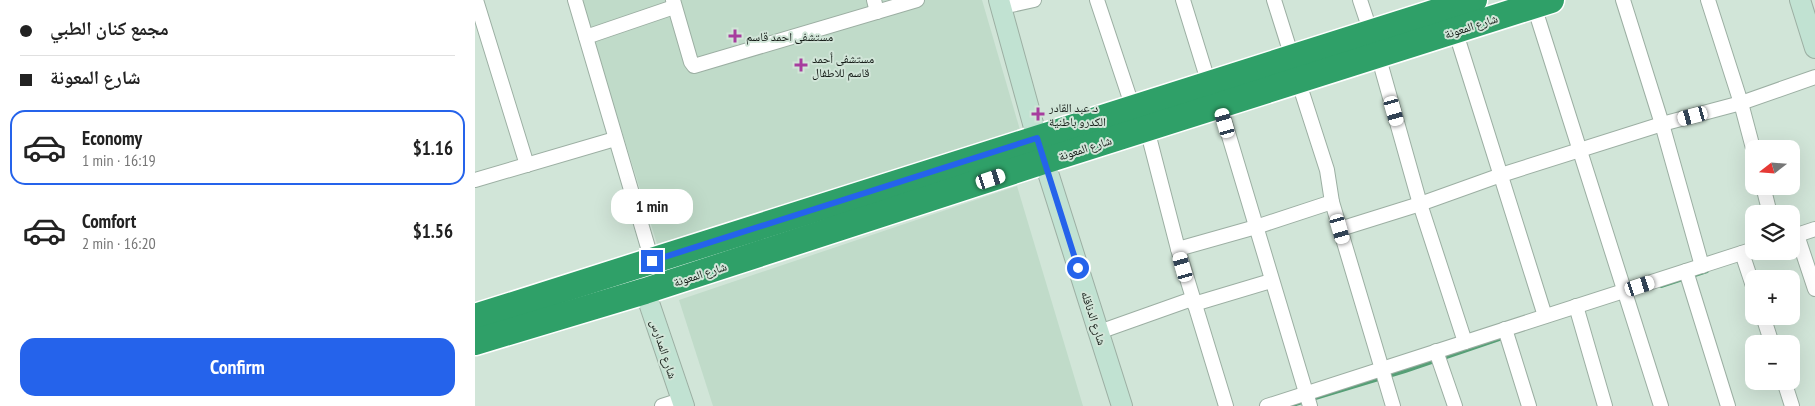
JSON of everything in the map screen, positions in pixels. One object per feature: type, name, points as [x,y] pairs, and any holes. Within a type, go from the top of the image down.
[{"type":"highway","name":"شارع المعونة","points":[[475,342],[645,291],[1041,150],[1374,44],[1449,13],[1474,0]]},
{"type":"highway","name":"شارع المعونة","points":[[1449,13],[1543,3]]},
{"type":"highway","name":"شارع المعونة","points":[[475,316],[652,261],[1041,150]]},
{"type":"street","points":[[476,0],[527,165]]},
{"type":"street","points":[[575,0],[652,261]]},
{"type":"street","points":[[586,37],[673,4],[691,62],[695,66],[875,6],[917,0]]},
{"type":"street","points":[[1000,4],[1034,0]]},
{"type":"street","points":[[1097,0],[1140,118],[1226,406]]},
{"type":"street","points":[[1183,0],[1215,95],[1308,399]]},
{"type":"street","points":[[1274,0],[1327,170],[1332,202],[1393,406]]},
{"type":"street","points":[[1360,0],[1420,204],[1465,342]]},
{"type":"street","points":[[1623,0],[1662,124],[1702,266]]},
{"type":"street","points":[[1708,0],[1751,140]]},
{"type":"street","points":[[1800,0],[1815,48]]},
{"type":"street","points":[[1543,3],[1580,150],[1661,406]]},
{"type":"street","name":"شارع الدناقله","points":[[1000,4],[1041,150],[1122,406]]},
{"type":"street","points":[[1449,13],[1545,316]]},
{"type":"street","points":[[1340,229],[1420,204],[1501,175],[1662,124],[1741,103],[1815,77]]},
{"type":"street","points":[[475,180],[615,139]]},
{"type":"street","points":[[1178,249],[1256,227],[1332,202]]},
{"type":"street","points":[[1800,234],[1815,230]]},
{"type":"street","points":[[1800,251],[1815,289]]},
{"type":"street","points":[[1267,406],[1308,399],[1381,368],[1745,252]]},
{"type":"street","points":[[1687,271],[1728,406]]},
{"type":"street","points":[[1194,304],[1271,281]]},
{"type":"street","name":"شارع المدارس","points":[[645,291],[683,403]]},
{"type":"street","points":[[1099,332],[1192,299],[1194,304]]},
{"type":"street","points":[[1576,306],[1605,406]]},
{"type":"street","points":[[1505,329],[1529,406]]},
{"type":"street","points":[[1436,351],[1455,406]]},
{"type":"street","points":[[1787,390],[1793,406]]},
{"type":"street","points":[[662,406],[683,403]]},
{"type":"shaded area","name":"مستشفى أحمد قاسم للاطفال","points":[[581,0],[982,0],[1020,130],[658,247]]},
{"type":"shaded area","points":[[1017,186],[1083,406],[713,406],[679,300]]},
{"type":"waterway","points":[[1661,286],[1707,271]]},
{"type":"waterway","points":[[1312,399],[1405,371],[1505,337]]},
{"type":"waterway","points":[[1290,406],[1305,401]]},
{"type":"place","name":"مستشفى احمد قاسم","points":[[735,36]]},
{"type":"place","name":"مستشفى أحمد قاسم للاطفال","points":[[801,65]]},
{"type":"place","name":"د. عبد القادر الكدرو باطنية","points":[[1038,114]]},
{"type":"route","points":[[652,261],[1037,138],[1078,268]]}]
